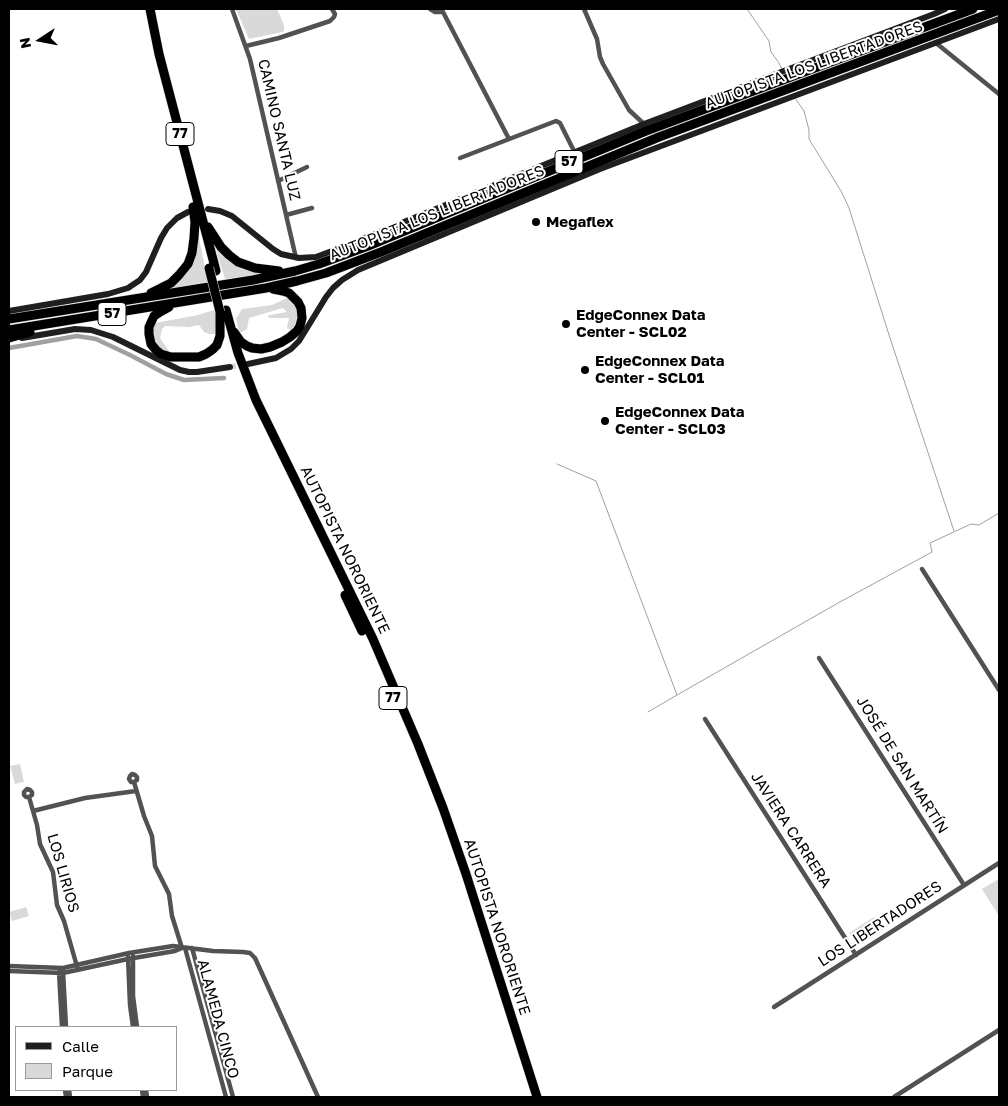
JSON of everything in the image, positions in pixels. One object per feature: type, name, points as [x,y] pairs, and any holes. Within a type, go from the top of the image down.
[{"type":"highway","name":"AUTOPISTA NORORIENTE","points":[[144,9],[191,210],[212,270],[233,357],[247,393],[370,647],[424,773],[459,871],[531,1097]]},
{"type":"highway","name":"AUTOPISTA NORORIENTE","points":[[150,9],[159,54],[205,212],[212,270]]},
{"type":"highway","name":"AUTOPISTA LOS LIBERTADORES","points":[[9,319],[230,284],[295,271],[319,264],[350,253],[772,79],[973,9]]},
{"type":"highway","name":"AUTOPISTA LOS LIBERTADORES","points":[[9,330],[266,288],[312,277],[362,260],[630,149],[780,97],[999,10]]},
{"type":"highway","points":[[132,299],[167,286],[186,268],[191,256],[194,238],[195,222],[191,210]]},
{"type":"highway","points":[[205,212],[221,247],[238,262],[260,270],[295,271]]},
{"type":"highway","points":[[229,322],[241,342],[255,349],[270,347],[282,342],[295,333],[300,326],[302,318],[298,302],[286,292],[266,288]]},
{"type":"highway","points":[[178,302],[157,314],[149,326],[148,334],[151,344],[158,352],[168,357],[199,356],[212,350],[220,336],[223,311]]},
{"type":"highway","points":[[9,312],[65,310]]},
{"type":"highway","name":"AUTOPISTA NORORIENTE","points":[[223,311],[229,322],[241,364],[256,400],[370,632],[418,744],[460,856],[537,1097]]},
{"type":"highway","points":[[9,339],[65,321]]},
{"type":"street","name":"CAMINO SANTA LUZ","points":[[232,9],[246,46],[296,258]]},
{"type":"street","points":[[246,46],[330,21],[335,14],[332,9]]},
{"type":"street","points":[[430,9],[433,11],[444,10],[509,139]]},
{"type":"street","points":[[584,9],[596,39],[603,64],[631,112],[644,124]]},
{"type":"street","points":[[792,72],[945,9]]},
{"type":"street","points":[[799,89],[936,43],[999,19]]},
{"type":"street","points":[[936,43],[999,94]]},
{"type":"street","points":[[205,212],[220,211],[232,216],[273,249],[284,255],[296,258],[316,257],[644,124],[772,79]]},
{"type":"street","points":[[248,364],[276,358],[291,349],[299,341],[329,293],[348,276],[600,169],[780,97]]},
{"type":"street","points":[[460,158],[554,121],[560,123],[574,152]]},
{"type":"street","points":[[278,180],[307,167]]},
{"type":"street","points":[[286,215],[312,208]]},
{"type":"street","points":[[9,312],[108,294],[128,288],[140,280],[146,272],[167,228],[191,210]]},
{"type":"street","points":[[9,339],[75,330],[92,330],[113,337],[180,370],[197,372],[230,366]]},
{"type":"street","points":[[922,569],[999,690]]},
{"type":"street","name":"JOSÉ DE SAN MARTÍN","points":[[820,658],[964,885]]},
{"type":"street","name":"JAVIERA CARRERA","points":[[705,719],[856,955]]},
{"type":"street","points":[[134,782],[144,816],[152,832],[155,863],[169,894],[172,913],[184,948]]},
{"type":"street","points":[[33,811],[85,798],[136,791]]},
{"type":"street","name":"LOS LIRIOS","points":[[29,797],[40,844],[53,872],[57,905],[64,921],[77,968]]},
{"type":"street","name":"LOS LIBERTADORES","points":[[774,1007],[999,863]]},
{"type":"street","points":[[9,971],[61,971],[131,955],[175,951],[184,948],[246,952],[254,956],[318,1097]]},
{"type":"street","name":"ALAMEDA CINCO","points":[[184,948],[226,1097]]},
{"type":"street","name":"ALAMEDA CINCO","points":[[192,948],[233,1097]]},
{"type":"street","points":[[131,955],[130,1005],[133,1026]]},
{"type":"street","points":[[131,955],[137,1026]]},
{"type":"street","points":[[9,966],[61,971]]},
{"type":"street","points":[[61,971],[62,1026]]},
{"type":"street","points":[[61,971],[66,1026]]},
{"type":"street","points":[[894,1097],[999,1030]]},
{"type":"green space","points":[[236,9],[277,9],[284,25],[284,31],[249,39]]},
{"type":"green space","points":[[199,238],[208,282],[156,292],[179,279],[195,239]]},
{"type":"green space","points":[[214,244],[225,255],[270,273],[225,279]]},
{"type":"green space","points":[[287,298],[297,305],[298,321],[294,328],[291,330],[287,328],[289,318],[268,317],[287,312],[283,308],[249,318],[247,329],[239,332],[236,319],[242,309],[272,305]]},
{"type":"green space","points":[[214,310],[218,324],[217,334],[204,332],[199,325],[189,327],[165,326],[162,329],[160,338],[169,351],[161,350],[156,345],[152,328],[155,323]]},
{"type":"green space","points":[[20,764],[24,782],[15,784],[10,766]]},
{"type":"green space","points":[[999,879],[999,916],[982,889]]},
{"type":"green space","points":[[26,907],[29,916],[12,921],[9,912]]},
{"type":"green space","points":[[874,917],[882,930],[858,946],[849,933]]},
{"type":"waterway","points":[[747,9],[769,41],[771,52],[782,69]]},
{"type":"waterway","points":[[795,98],[804,111],[809,130],[809,139],[841,191],[849,208],[954,531]]},
{"type":"waterway","points":[[9,348],[77,336],[96,339],[166,374],[184,380],[224,378]]},
{"type":"waterway","points":[[557,464],[596,481],[677,695],[648,712]]},
{"type":"waterway","points":[[677,695],[932,552],[930,543],[971,524],[979,525],[999,513]]},
{"type":"tunnel","points":[[230,367],[246,364]]},
{"type":"place","name":"Megaflex","points":[[536,222]]},
{"type":"place","name":"EdgeConnex Data Center - SCL02","points":[[566,324]]},
{"type":"place","name":"EdgeConnex Data Center - SCL01","points":[[585,370]]},
{"type":"place","name":"EdgeConnex Data Center - SCL03","points":[[605,421]]}]
